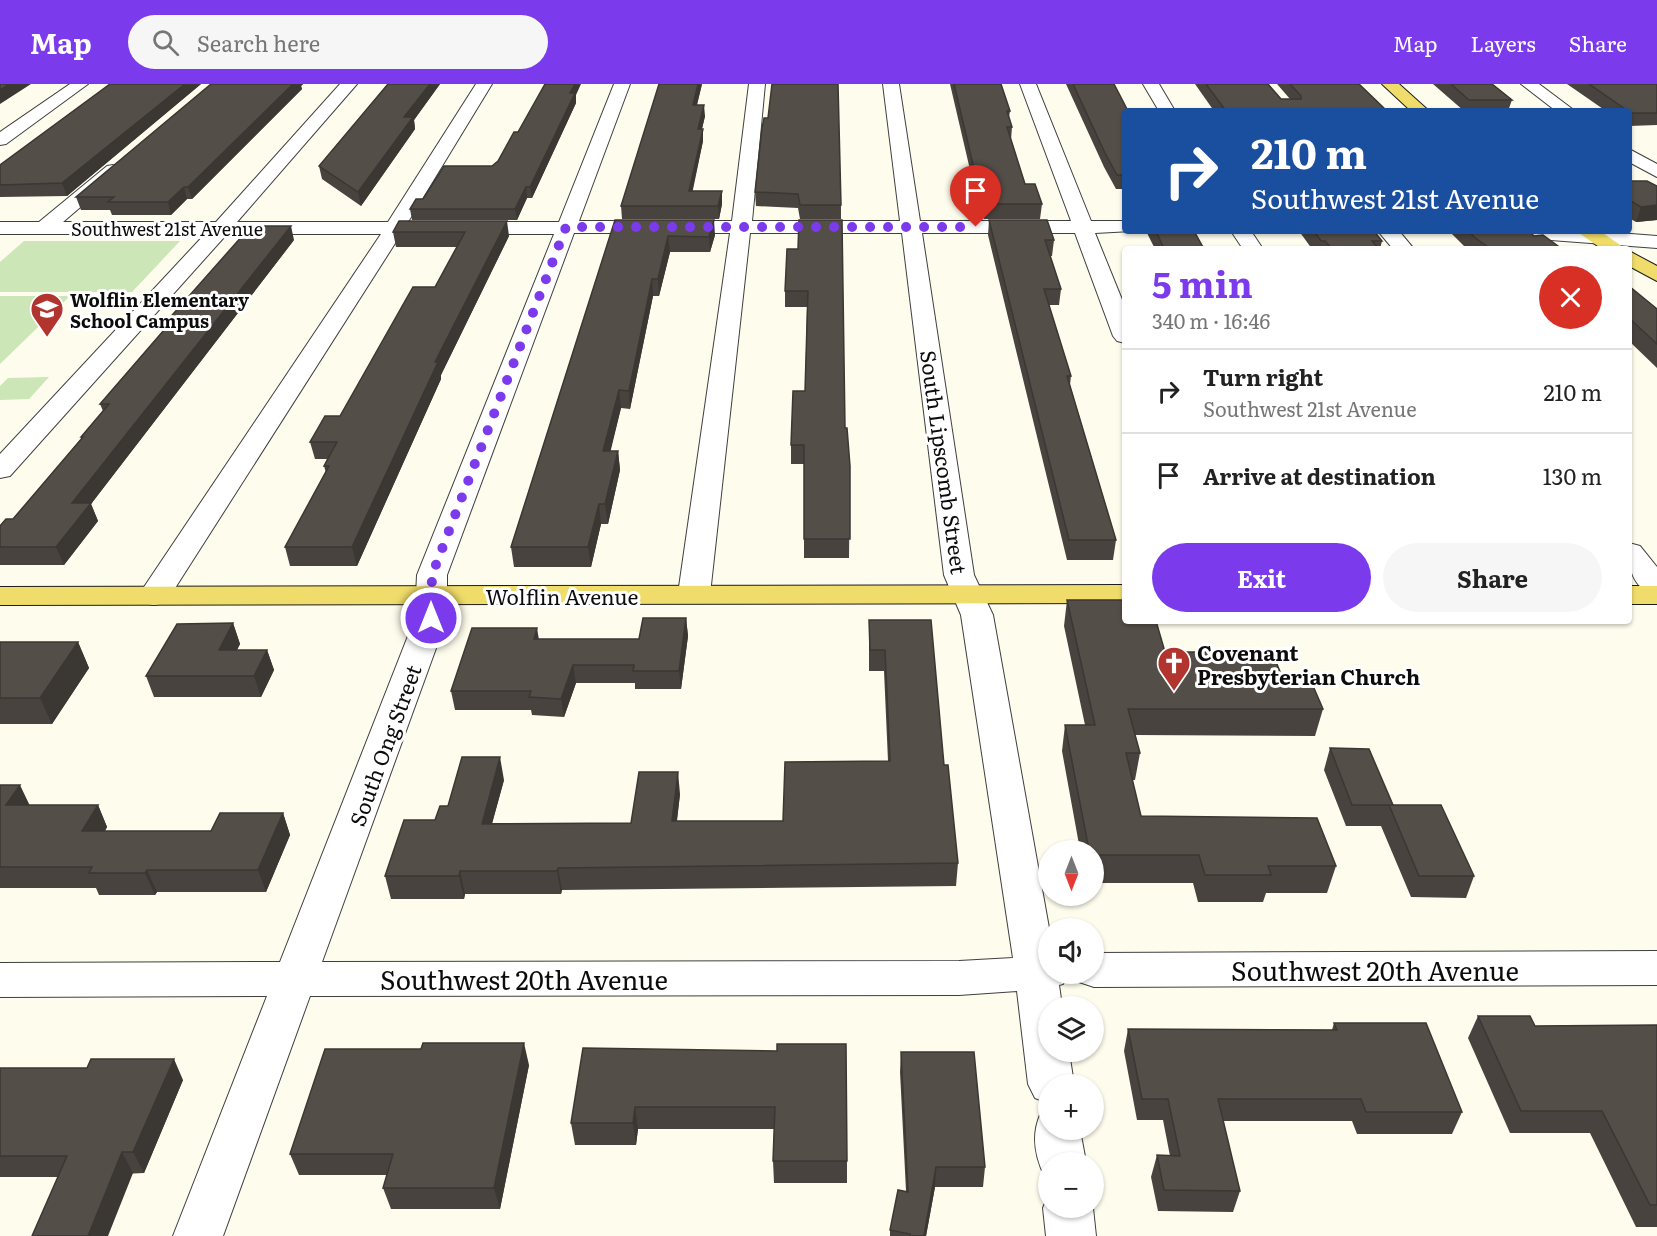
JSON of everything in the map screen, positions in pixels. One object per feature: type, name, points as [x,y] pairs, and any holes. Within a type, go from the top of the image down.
[{"type":"main road","points":[[1390,84],[1418,108]]},
{"type":"main road","points":[[1591,234],[1611,246]]},
{"type":"main road","points":[[1632,259],[1657,275]]},
{"type":"main road","name":"Wolflin Avenue","points":[[0,596],[1122,594]]},
{"type":"main road","points":[[1632,594],[1657,594]]},
{"type":"street","points":[[0,140],[80,84]]},
{"type":"street","points":[[0,470],[349,84]]},
{"type":"street","points":[[154,596],[395,227],[484,84]]},
{"type":"street","name":"South Ong Street","points":[[198,1236],[297,979],[431,618],[432,575],[622,84]]},
{"type":"street","points":[[694,594],[757,84]]},
{"type":"street","name":"South Lipscomb Street","points":[[891,84],[959,575],[977,615],[1038,950]]},
{"type":"street","points":[[1028,84],[1122,328]]},
{"type":"street","points":[[1151,84],[1165,108]]},
{"type":"street","points":[[1529,84],[1564,108]]},
{"type":"street","points":[[1632,156],[1657,172]]},
{"type":"street","points":[[44,228],[125,160]]},
{"type":"street","name":"Southwest 21st Avenue","points":[[8,228],[1122,227]]},
{"type":"street","points":[[0,241],[8,228]]},
{"type":"street","points":[[1391,234],[1401,246]]},
{"type":"street","points":[[1591,234],[1657,242]]},
{"type":"street","points":[[1632,556],[1657,586]]},
{"type":"street","name":"Southwest 20th Avenue","points":[[1104,970],[1657,968]]},
{"type":"street","name":"Southwest 20th Avenue","points":[[0,980],[958,978],[1038,972]]},
{"type":"street","name":"South Lipscomb Street","points":[[1043,984],[1050,1074]]},
{"type":"street","points":[[1069,1218],[1071,1236]]},
{"type":"green space","points":[[24,241],[180,241],[132,292],[0,292],[0,262]]},
{"type":"green space","points":[[0,296],[70,296],[0,364]]},
{"type":"green space","points":[[49,377],[29,399],[0,400],[0,386],[8,378]]},
{"type":"building","points":[[0,84],[9,84],[0,90]]},
{"type":"building","points":[[110,84],[185,84],[62,183],[0,185],[0,165]]},
{"type":"building","points":[[211,84],[293,84],[188,187],[184,187],[168,202],[108,202],[114,197],[76,197]]},
{"type":"building","points":[[388,84],[430,84],[404,117],[413,117],[358,192],[319,166]]},
{"type":"building","points":[[545,84],[575,84],[570,93],[575,93],[530,187],[526,187],[515,209],[410,209],[416,199],[423,199],[444,166],[492,166],[498,161],[514,132],[518,132]]},
{"type":"building","points":[[659,84],[698,84],[693,105],[704,105],[698,129],[703,129],[689,191],[722,191],[718,206],[621,206]]},
{"type":"building","points":[[772,84],[838,84],[841,205],[800,205],[798,194],[755,192],[762,128],[764,118],[768,118]]},
{"type":"building","points":[[954,84],[1001,84],[1010,111],[1007,111],[1012,127],[1007,127],[1025,184],[1035,184],[1042,204],[985,204],[979,190]]},
{"type":"building","points":[[1073,84],[1114,84],[1126,108],[1122,108],[1122,175],[1117,175]]},
{"type":"building","points":[[1206,84],[1268,84],[1281,99],[1301,99],[1290,84],[1359,84],[1384,108],[1224,108]]},
{"type":"building","points":[[1451,84],[1492,84],[1512,100],[1469,100]]},
{"type":"building","points":[[1589,84],[1657,84],[1657,113],[1632,113],[1632,108],[1624,108]]},
{"type":"building","points":[[1632,181],[1647,181],[1657,186],[1657,205],[1641,207],[1632,202]]},
{"type":"building","points":[[615,220],[714,220],[709,237],[668,236],[658,279],[652,279],[629,391],[619,390],[603,451],[618,451],[605,504],[599,504],[588,547],[511,547]]},
{"type":"building","points":[[799,220],[842,220],[845,428],[847,428],[850,466],[850,539],[804,539],[804,445],[791,445],[793,391],[805,391],[808,291],[785,291],[787,249],[798,249]]},
{"type":"building","points":[[989,220],[1047,220],[1054,240],[1045,240],[1061,289],[1044,289],[1071,376],[1067,376],[1116,540],[1069,540]]},
{"type":"building","points":[[399,221],[507,221],[435,362],[438,362],[352,547],[285,547],[329,466],[324,466],[337,442],[310,442],[325,416],[340,416],[413,287],[435,287],[465,232],[393,232]]},
{"type":"building","points":[[251,226],[291,226],[72,503],[91,503],[56,547],[0,547],[0,526],[6,519],[13,519],[83,437],[81,437],[109,404],[100,404],[171,322],[166,322]]},
{"type":"building","points":[[1157,234],[1196,234],[1202,246],[1163,246]]},
{"type":"building","points":[[1316,234],[1376,234],[1382,241],[1372,241],[1376,246],[1329,246],[1325,241],[1321,241]]},
{"type":"building","points":[[1472,234],[1543,235],[1558,246],[1487,246]]},
{"type":"building","points":[[1632,288],[1657,309],[1657,344],[1632,321]]},
{"type":"building","points":[[1067,600],[1122,600],[1122,624],[1157,624],[1165,652],[1272,652],[1283,679],[1310,679],[1323,709],[1128,709],[1140,753],[1126,753],[1141,816],[1317,818],[1336,866],[1268,866],[1271,875],[1205,875],[1199,855],[1104,855],[1104,840],[1087,840],[1065,725],[1095,725]]},
{"type":"building","points":[[643,618],[686,618],[679,671],[633,671],[634,665],[573,665],[561,699],[529,697],[531,691],[451,691],[472,628],[537,628],[534,639],[639,639]]},
{"type":"building","points":[[869,620],[931,620],[944,765],[948,765],[958,863],[558,868],[557,871],[460,871],[459,876],[385,876],[404,820],[435,820],[440,806],[448,806],[462,757],[500,757],[482,824],[631,823],[639,772],[678,772],[672,821],[783,821],[785,762],[890,761],[885,650],[870,650]]},
{"type":"building","points":[[233,623],[219,650],[267,650],[254,676],[146,676],[177,624]]},
{"type":"building","points":[[0,642],[78,642],[40,698],[0,698]]},
{"type":"building","points":[[1330,748],[1369,749],[1393,805],[1352,805]]},
{"type":"building","points":[[0,785],[20,785],[6,805],[98,805],[82,831],[211,831],[220,813],[283,813],[258,870],[147,870],[145,873],[89,873],[92,867],[0,867]]},
{"type":"building","points":[[1389,805],[1441,805],[1474,876],[1419,876]]},
{"type":"building","points":[[1478,1016],[1530,1016],[1535,1026],[1657,1025],[1657,1205],[1650,1205],[1602,1111],[1521,1111]]},
{"type":"building","points":[[1334,1023],[1426,1023],[1462,1112],[1366,1112],[1361,1099],[1218,1099],[1240,1191],[1164,1190],[1157,1155],[1180,1156],[1168,1099],[1142,1099],[1128,1029],[1337,1030]]},
{"type":"building","points":[[423,1043],[524,1043],[494,1188],[383,1188],[393,1154],[290,1154],[325,1049],[421,1049]]},
{"type":"building","points":[[777,1044],[846,1044],[847,1161],[773,1161],[775,1107],[635,1107],[633,1123],[571,1123],[583,1048],[777,1051]]},
{"type":"building","points":[[901,1052],[974,1052],[985,1167],[936,1167],[924,1236],[910,1236],[910,1234],[890,1230],[898,1190],[908,1192]]},
{"type":"building","points":[[91,1059],[174,1059],[133,1152],[122,1152],[88,1236],[32,1236],[67,1156],[0,1156],[0,1068],[87,1068]]},
{"type":"place","name":"Wolflin Elementary School Campus","points":[[47,338]]},
{"type":"place","name":"Covenant Presbyterian Church","points":[[1174,692]]},
{"type":"route","points":[[431,618],[430,583],[432,575],[566,227],[976,227]]}]
